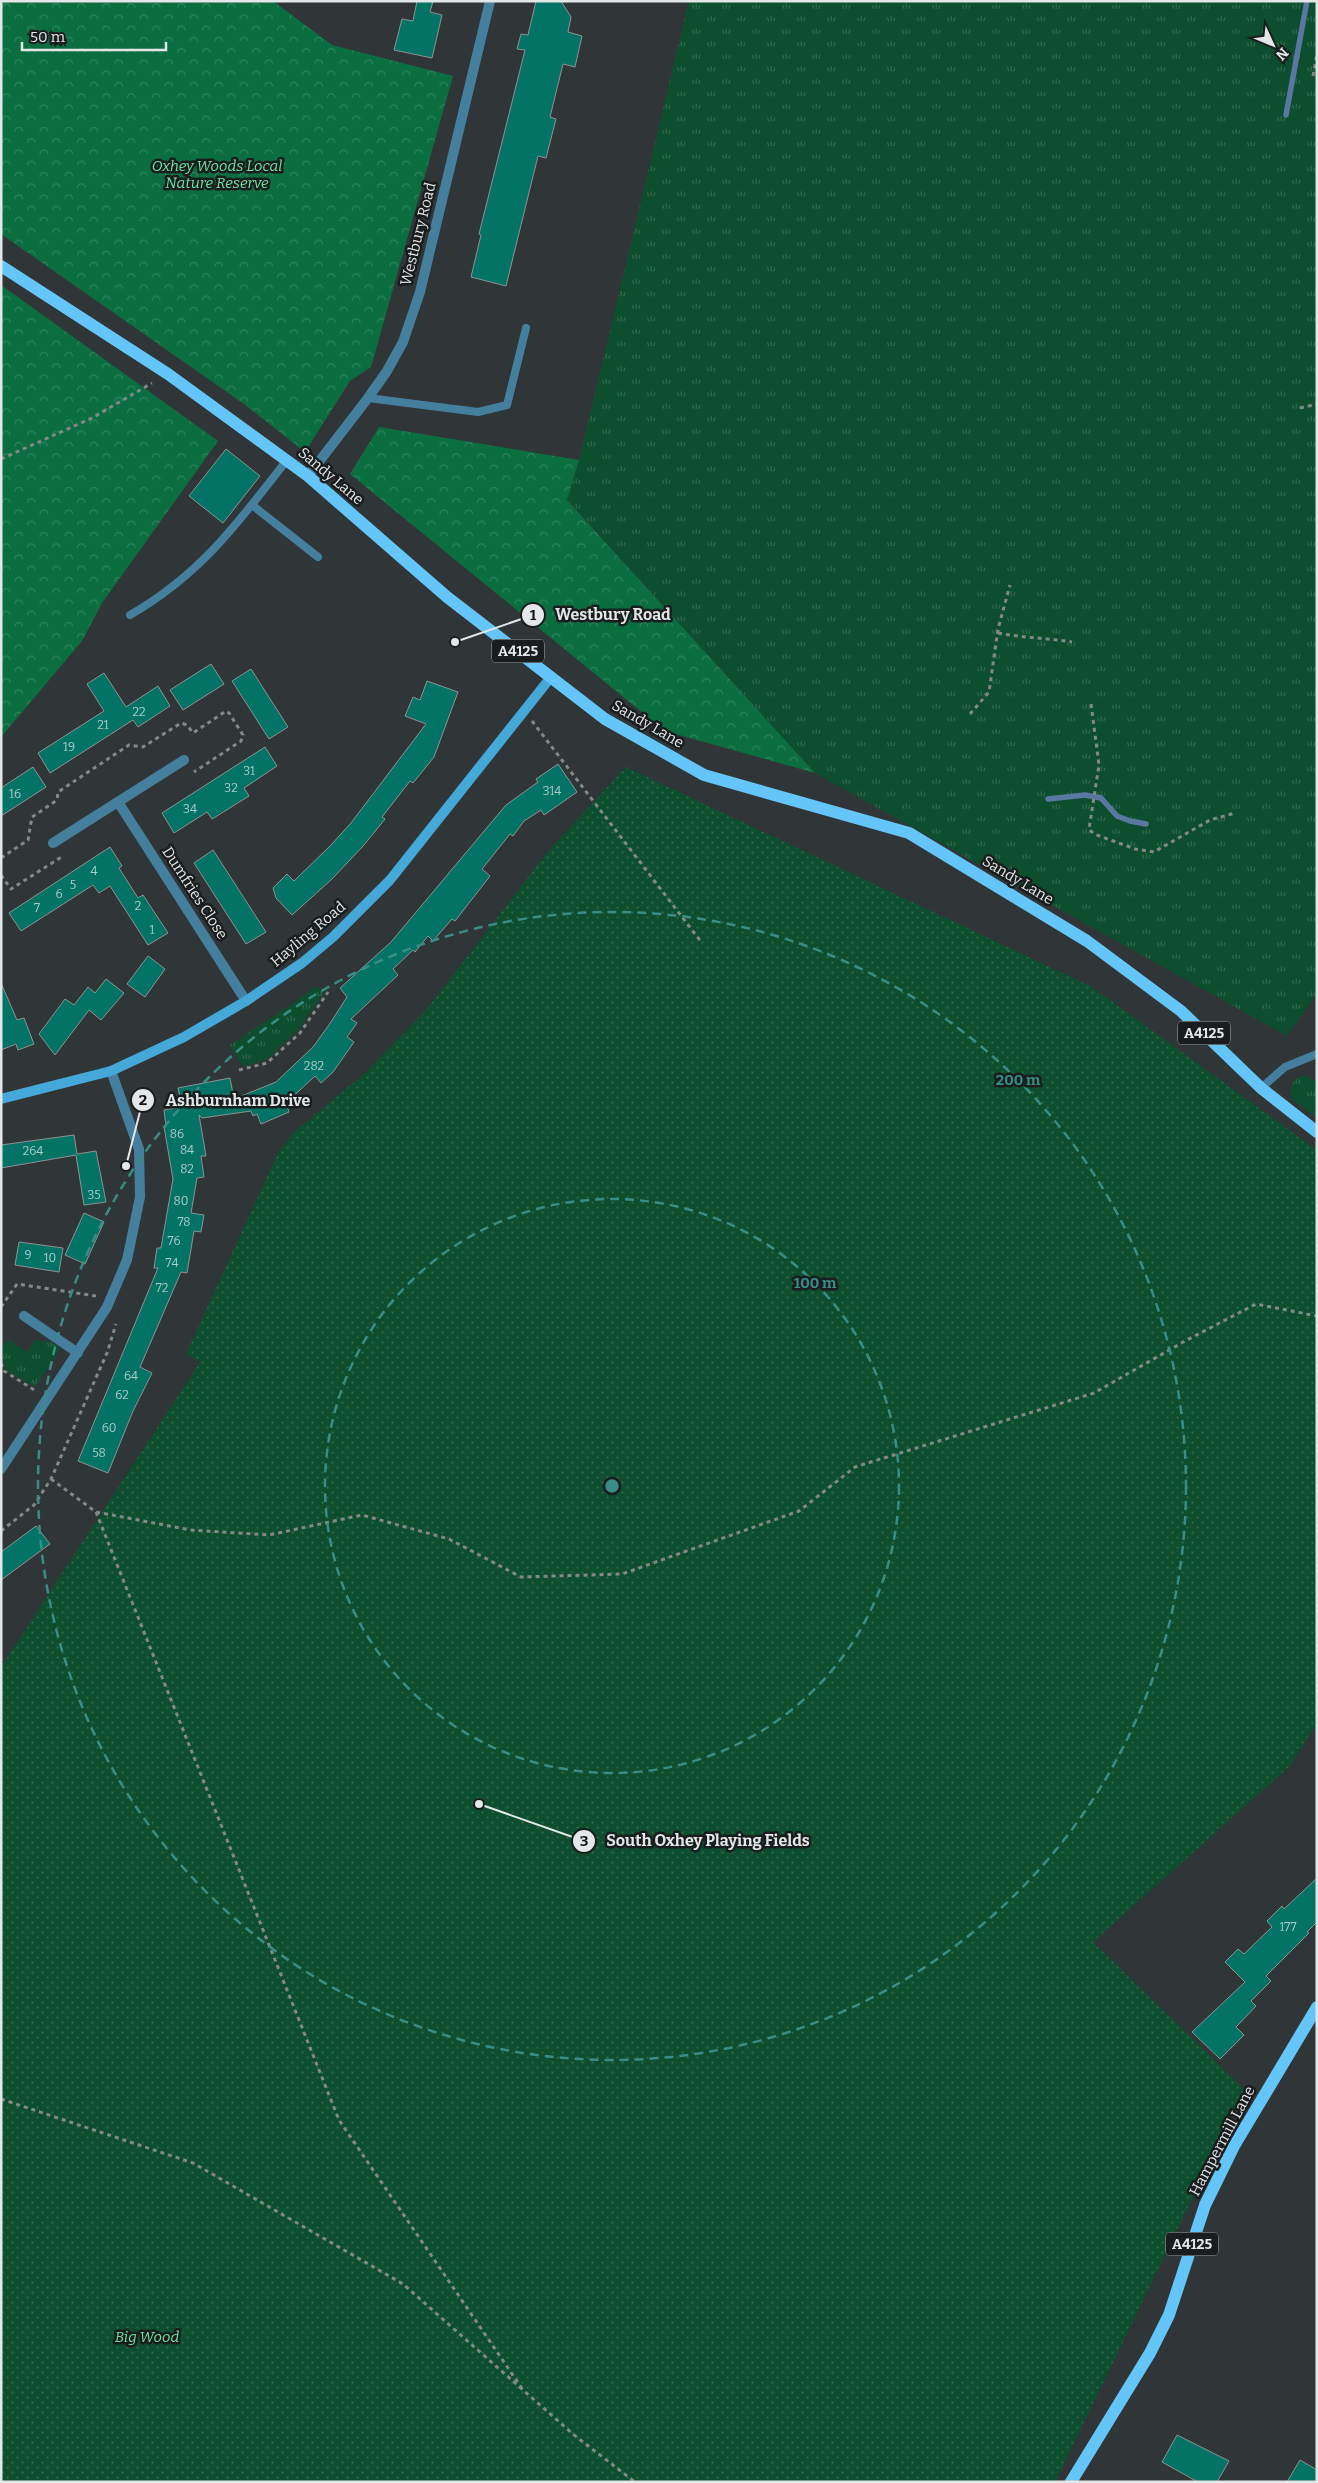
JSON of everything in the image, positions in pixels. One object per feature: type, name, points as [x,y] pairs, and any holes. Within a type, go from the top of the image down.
[{"type":"main road","name":"Sandy Lane","points":[[1,266],[168,374],[308,476],[447,597],[605,719],[704,775],[909,833],[1087,941],[1181,1011],[1261,1088],[1317,1132]]},
{"type":"main road","name":"Hampermill Lane","points":[[1071,2482],[1150,2353],[1169,2315],[1205,2204],[1234,2146],[1317,2007]]},
{"type":"street","name":"Westbury Road","points":[[308,476],[368,398],[387,371],[403,342],[420,292],[490,1]]},
{"type":"street","name":"Hayling Road","points":[[1,1099],[112,1071],[184,1037],[246,1001],[302,963],[333,937],[390,880],[551,677]]},
{"type":"street","points":[[53,843],[184,760]]},
{"type":"street","name":"Dumfries Close","points":[[118,802],[246,1001]]},
{"type":"street","points":[[1,1469],[112,1298],[127,1260],[140,1197],[138,1149],[112,1071]]},
{"type":"street","points":[[24,1316],[78,1353]]},
{"type":"lane","points":[[368,398],[478,412],[507,405],[526,328]]},
{"type":"lane","points":[[130,615],[159,599],[182,581],[213,552],[286,460]]},
{"type":"lane","points":[[252,505],[318,557]]},
{"type":"lane","points":[[1261,1088],[1285,1067],[1317,1054]]},
{"type":"path","points":[[1312,76],[1317,54]]},
{"type":"path","points":[[1,459],[92,418],[168,374]]},
{"type":"path","points":[[1300,408],[1317,404]]},
{"type":"path","points":[[970,714],[989,692],[999,622],[1010,585]]},
{"type":"path","points":[[998,633],[1027,639],[1050,638],[1072,642]]},
{"type":"path","points":[[1091,704],[1099,765],[1089,829],[1094,834],[1102,839],[1134,849],[1154,852],[1210,820],[1235,813]]},
{"type":"path","points":[[1,858],[28,840],[32,816],[57,800],[58,792],[129,745],[143,747],[181,723],[187,725],[193,733],[226,711],[243,735],[242,741]]},
{"type":"path","points":[[522,712],[536,724],[702,943]]},
{"type":"path","points":[[239,1070],[267,1063],[300,1033],[328,992]]},
{"type":"path","points":[[1,1306],[17,1284],[112,1298]]},
{"type":"path","points":[[51,1479],[96,1512],[190,1530],[268,1535],[362,1515],[449,1540],[521,1577],[622,1574],[799,1510],[855,1468],[1094,1393],[1185,1341],[1256,1304],[1317,1316]]},
{"type":"path","points":[[1,1531],[34,1504],[51,1479],[107,1353],[116,1324]]},
{"type":"path","points":[[1,1363],[4,1371],[48,1398]]},
{"type":"path","points":[[96,1512],[339,2120],[523,2390]]},
{"type":"path","points":[[1,2099],[193,2163],[403,2284],[574,2435],[635,2482]]},
{"type":"green space","name":"Oxhey Woods Local Nature Reserve","points":[[1,1],[273,1],[332,45],[453,76],[371,367],[350,381],[305,452],[244,404],[1,234]]},
{"type":"green space","points":[[689,1],[1317,1],[1317,993],[1287,1036],[815,773],[567,499],[579,460]]},
{"type":"green space","points":[[1,285],[218,441],[102,603],[82,641],[1,737]]},
{"type":"green space","points":[[379,427],[579,460],[567,500],[815,773],[665,731],[350,474]]},
{"type":"green space","name":"Big Wood","points":[[626,767],[1092,987],[1317,1150],[1317,1723],[1290,1766],[1093,1942],[1245,2090],[1055,2482],[1,2482],[1,1667],[200,1362],[186,1354],[278,1153],[293,1133],[365,1073],[426,1010],[550,849]]},
{"type":"green space","points":[[316,986],[324,992],[298,1030],[267,1059],[243,1067],[230,1045]]},
{"type":"green space","points":[[1302,1076],[1307,1076],[1316,1081],[1317,1118],[1292,1099],[1291,1085]]},
{"type":"green space","points":[[8,1340],[27,1352],[35,1340],[51,1342],[60,1349],[35,1387],[6,1370],[1,1348]]},
{"type":"building","points":[[417,1],[433,1],[430,12],[442,15],[432,58],[394,50],[402,19],[413,21]]},
{"type":"building","points":[[536,1],[561,1],[571,17],[568,32],[582,36],[575,67],[563,64],[550,117],[556,119],[546,158],[538,156],[506,286],[471,277],[481,235],[479,234],[525,50],[517,49],[521,34],[528,35]]},
{"type":"building","points":[[226,449],[260,476],[223,523],[189,496]]},
{"type":"building","points":[[211,664],[224,684],[183,710],[170,690]]},
{"type":"building","points":[[251,669],[288,727],[269,739],[232,681]]},
{"type":"building","points":[[104,673],[126,707],[158,686],[170,706],[138,727],[133,720],[50,773],[38,753],[104,711],[87,684]]},
{"type":"building","points":[[427,681],[458,692],[434,757],[413,783],[410,781],[382,817],[385,819],[364,845],[332,879],[292,915],[276,898],[273,888],[287,874],[294,881],[330,846],[351,823],[426,724],[405,716],[413,697],[420,700]]},
{"type":"building","points":[[265,747],[277,766],[244,788],[249,796],[212,819],[207,812],[174,833],[162,813]]},
{"type":"building","points":[[558,764],[577,792],[544,815],[541,810],[524,821],[513,836],[510,834],[482,869],[490,876],[455,921],[452,919],[433,941],[428,936],[415,952],[413,950],[393,969],[398,975],[351,1019],[357,1023],[347,1037],[354,1042],[333,1072],[321,1083],[315,1076],[286,1103],[289,1112],[261,1124],[257,1114],[253,1116],[251,1111],[202,1118],[199,1115],[206,1156],[201,1156],[204,1177],[197,1178],[191,1213],[204,1215],[201,1232],[194,1231],[187,1273],[181,1272],[140,1367],[152,1373],[133,1411],[108,1473],[78,1461],[158,1268],[154,1268],[157,1248],[161,1248],[173,1179],[164,1127],[166,1127],[164,1110],[182,1107],[178,1088],[230,1078],[234,1099],[276,1082],[313,1047],[329,1025],[347,997],[340,988],[391,942],[506,805],[538,782],[536,779]]},
{"type":"building","points":[[33,767],[46,787],[1,816],[1,788]]},
{"type":"building","points":[[110,847],[122,866],[119,868],[138,898],[143,895],[168,933],[148,945],[110,886],[99,893],[93,885],[21,931],[9,913]]},
{"type":"building","points":[[213,850],[266,932],[246,944],[194,863]]},
{"type":"building","points":[[148,956],[165,969],[145,997],[127,984]]},
{"type":"building","points":[[106,979],[124,993],[101,1020],[89,1010],[55,1055],[39,1034],[65,999],[74,1005],[88,987],[95,993]]},
{"type":"building","points":[[1,983],[17,1020],[24,1018],[34,1044],[18,1050],[16,1044],[1,1050]]},
{"type":"building","points":[[74,1135],[77,1154],[96,1151],[106,1202],[84,1205],[76,1155],[1,1168],[1,1145]]},
{"type":"building","points":[[84,1213],[104,1222],[85,1264],[65,1255]]},
{"type":"building","points":[[19,1242],[63,1248],[59,1272],[15,1265]]},
{"type":"building","points":[[36,1526],[50,1544],[1,1580],[1,1552]]},
{"type":"building","points":[[1317,1878],[1317,1922],[1307,1932],[1309,1933],[1266,1976],[1271,1981],[1251,2001],[1256,2006],[1236,2027],[1244,2035],[1220,2059],[1192,2032],[1245,1982],[1225,1962],[1238,1949],[1244,1954],[1272,1927],[1267,1921],[1282,1906],[1284,1909]]},
{"type":"building","points":[[1177,2435],[1229,2461],[1217,2482],[1198,2482],[1162,2462]]},
{"type":"building","points":[[1300,2460],[1317,2470],[1317,2482],[1287,2482]]},
{"type":"waterway","points":[[1286,115],[1307,1]]},
{"type":"waterway","points":[[1048,799],[1085,795],[1101,798],[1117,816],[1146,824]]},
{"type":"place","name":"Westbury Road","points":[[455,642]]},
{"type":"place","name":"Ashburnham Drive","points":[[126,1166]]},
{"type":"place","name":"South Oxhey Playing Fields","points":[[479,1804]]}]
